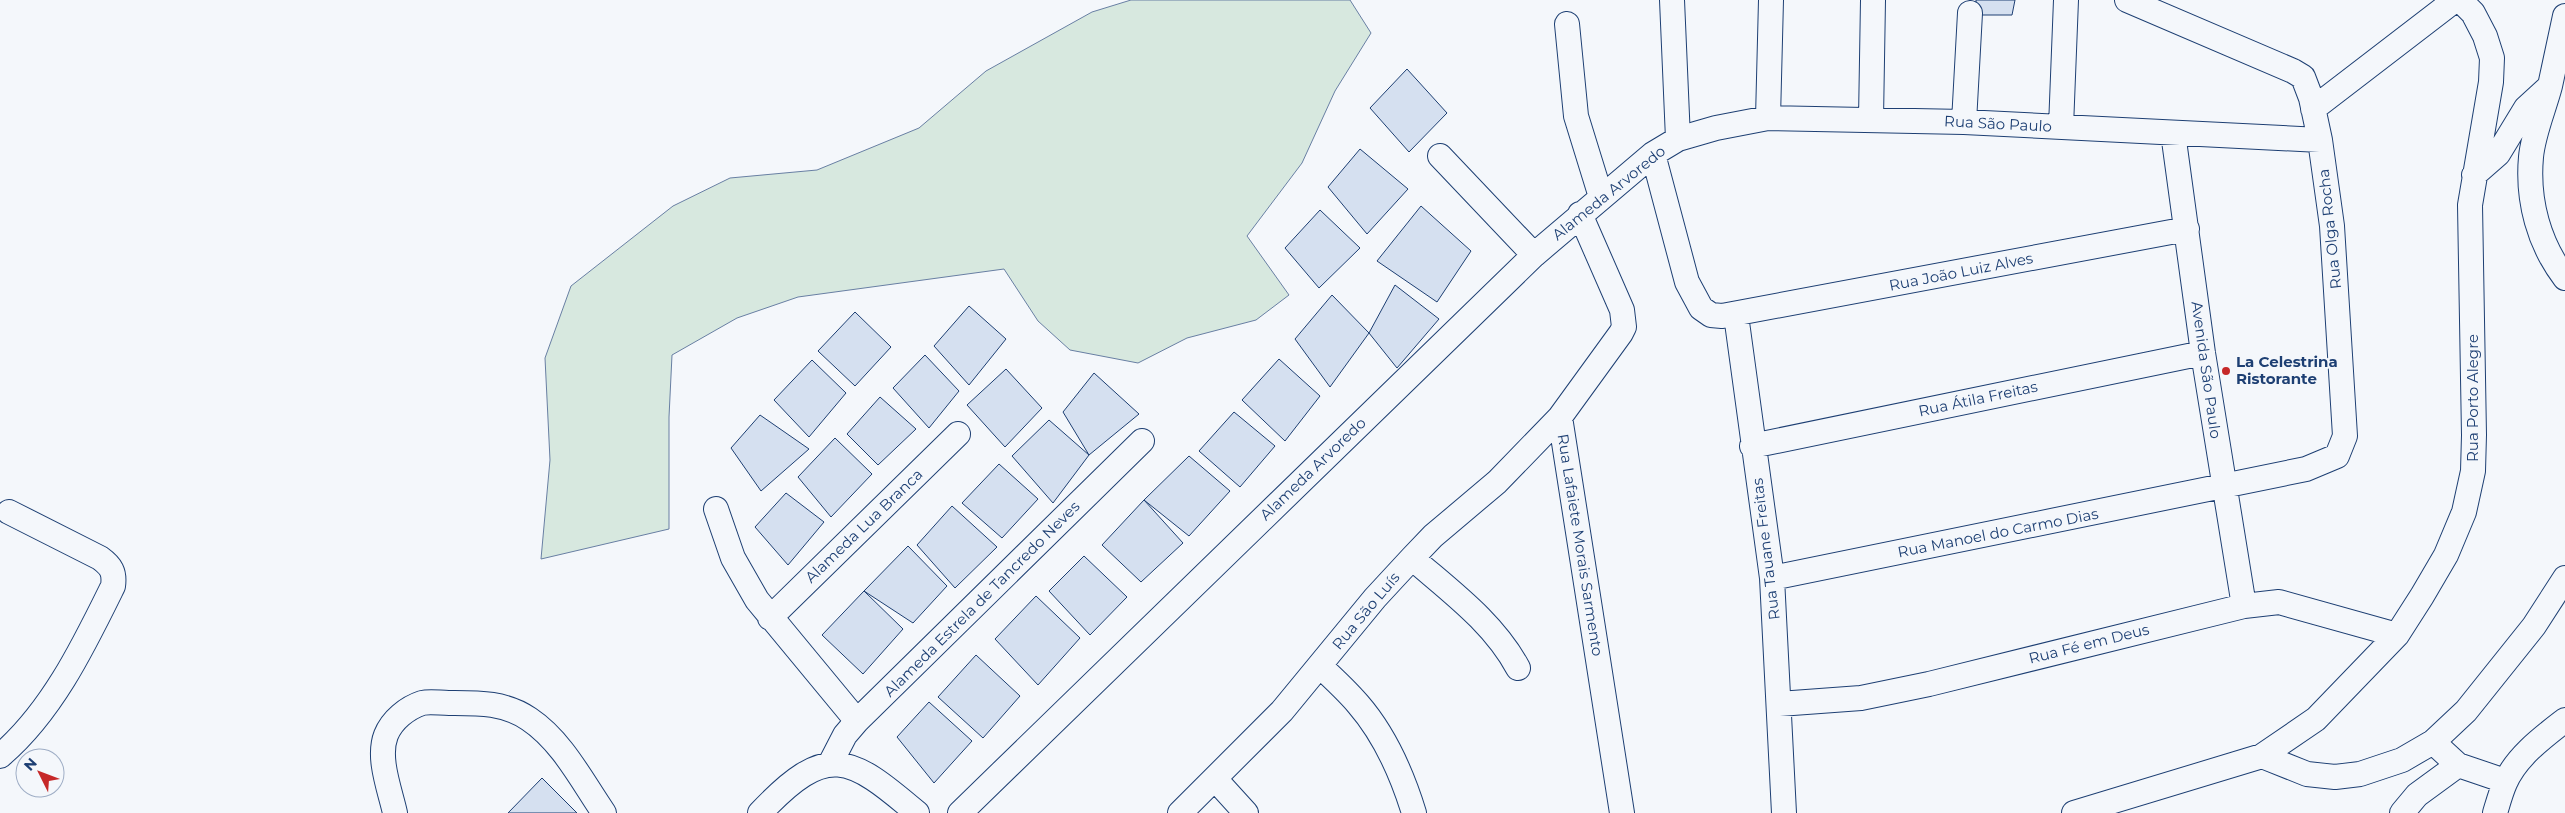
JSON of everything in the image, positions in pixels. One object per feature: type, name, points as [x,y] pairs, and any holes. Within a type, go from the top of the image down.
[{"type":"street","points":[[1672,0],[1678,139]]},
{"type":"street","points":[[1768,118],[1771,0]]},
{"type":"street","points":[[1871,119],[1873,0]]},
{"type":"street","points":[[2061,127],[2066,0]]},
{"type":"street","name":"Rua Olga Rocha","points":[[2128,0],[2303,77],[2320,140],[2332,226],[2346,436],[2337,456],[2306,470],[2224,487]]},
{"type":"street","points":[[2313,109],[2455,0]]},
{"type":"street","name":"Rua Porto Alegre","points":[[2074,813],[2113,808],[2262,756],[2316,718],[2397,635],[2446,555],[2464,512],[2473,471],[2470,205],[2491,82],[2492,58],[2485,36],[2474,13],[2460,0]]},
{"type":"street","points":[[1964,122],[1970,13]]},
{"type":"street","points":[[2565,16],[2550,86],[2531,157],[2532,200],[2543,242],[2565,278]]},
{"type":"street","points":[[1566,24],[1576,116],[1601,196]]},
{"type":"street","points":[[2474,175],[2498,154],[2526,108],[2550,86]]},
{"type":"street","name":"Rua São Paulo","points":[[1678,139],[1716,128],[1768,118],[1964,122],[2320,140]]},
{"type":"street","name":"Avenida São Paulo","points":[[2173,133],[2203,353],[2244,606]]},
{"type":"street","name":"Alameda Arvoredo","points":[[960,813],[1534,255],[1601,196],[1653,154],[1678,139]]},
{"type":"street","name":"Rua João Luiz Alves","points":[[1653,154],[1687,282],[1701,308],[1710,314],[1736,315],[2186,229]]},
{"type":"street","points":[[1440,156],[1534,255]]},
{"type":"street","name":"Rua Lafaiete Morais Sarmento","points":[[1580,214],[1622,310],[1624,327],[1560,417],[1622,813]]},
{"type":"street","name":"Rua Tauane Freitas","points":[[1736,315],[1752,446],[1772,578],[1784,813]]},
{"type":"street","name":"Rua Átila Freitas","points":[[1752,446],[2203,353]]},
{"type":"street","name":"Rua São Luís","points":[[1180,813],[1216,780],[1282,711],[1375,598],[1412,558],[1434,536],[1497,482],[1560,417]]},
{"type":"street","name":"Alameda Lua Branca","points":[[770,618],[958,434]]},
{"type":"street","name":"Alameda Estrela de Tancredo Neves","points":[[830,764],[845,735],[857,721],[1142,441]]},
{"type":"street","name":"Rua Manoel do Carmo Dias","points":[[1772,578],[2224,487]]},
{"type":"street","points":[[716,509],[733,558],[770,618],[857,721]]},
{"type":"street","points":[[1,754],[36,718],[83,648],[113,586],[114,575],[108,565],[100,558],[9,512]]},
{"type":"street","points":[[1412,558],[1484,621],[1500,639],[1518,668]]},
{"type":"street","points":[[2262,756],[2308,774],[2335,777],[2381,768],[2402,760],[2433,742],[2452,726],[2481,693],[2534,626],[2565,578]]},
{"type":"street","name":"Rua Fé em Deus","points":[[1779,704],[1871,696],[2244,606],[2279,602],[2397,635]]},
{"type":"street","points":[[1320,666],[1358,704],[1383,739],[1404,782],[1414,813]]},
{"type":"street","points":[[395,813],[383,749],[386,734],[394,721],[406,710],[423,703],[490,703],[512,710],[528,718],[555,742],[604,813]]},
{"type":"street","points":[[2494,813],[2505,781],[2519,761],[2542,738],[2565,720]]},
{"type":"street","points":[[2433,742],[2458,765],[2505,781]]},
{"type":"street","points":[[760,813],[794,780],[814,769],[830,764],[846,765],[863,771],[881,783],[917,813]]},
{"type":"street","points":[[2402,813],[2418,794],[2458,765]]},
{"type":"street","points":[[1216,780],[1246,813]]},
{"type":"shaded area","points":[[1131,0],[1350,0],[1371,33],[1335,91],[1302,163],[1247,236],[1289,295],[1256,320],[1187,338],[1138,363],[1070,350],[1038,321],[1004,269],[798,297],[737,318],[672,355],[669,417],[669,529],[541,559],[550,460],[545,358],[571,286],[673,206],[730,178],[817,170],[919,128],[986,71],[1092,12]]},
{"type":"building","points":[[1976,0],[2015,0],[2012,15],[1976,15]]},
{"type":"building","points":[[1407,69],[1447,113],[1409,152],[1370,108]]},
{"type":"building","points":[[1360,149],[1408,189],[1367,234],[1328,187]]},
{"type":"building","points":[[1421,206],[1471,251],[1437,302],[1377,261]]},
{"type":"building","points":[[1320,210],[1360,248],[1319,288],[1285,248]]},
{"type":"building","points":[[1395,285],[1439,319],[1397,368],[1369,333]]},
{"type":"building","points":[[1332,295],[1369,333],[1330,387],[1295,339]]},
{"type":"building","points":[[969,306],[1006,339],[969,385],[934,346]]},
{"type":"building","points":[[855,312],[891,347],[855,386],[818,351]]},
{"type":"building","points":[[925,355],[959,391],[929,428],[893,388]]},
{"type":"building","points":[[1279,359],[1320,396],[1285,441],[1242,400]]},
{"type":"building","points":[[812,360],[846,393],[809,437],[774,400]]},
{"type":"building","points":[[1006,369],[1042,408],[1005,447],[967,405]]},
{"type":"building","points":[[1094,373],[1139,414],[1089,455],[1063,412]]},
{"type":"building","points":[[880,397],[916,429],[878,465],[847,434]]},
{"type":"building","points":[[1234,412],[1275,446],[1240,487],[1199,451]]},
{"type":"building","points":[[760,415],[809,449],[761,491],[731,448]]},
{"type":"building","points":[[1049,420],[1089,455],[1053,503],[1012,456]]},
{"type":"building","points":[[835,438],[872,474],[831,517],[798,477]]},
{"type":"building","points":[[1189,456],[1230,491],[1189,536],[1144,500]]},
{"type":"building","points":[[999,464],[1038,499],[1002,538],[962,503]]},
{"type":"building","points":[[786,493],[824,522],[788,565],[755,527]]},
{"type":"building","points":[[1144,500],[1183,543],[1141,582],[1102,545]]},
{"type":"building","points":[[952,506],[997,547],[955,588],[917,545]]},
{"type":"building","points":[[908,546],[947,586],[913,623],[864,591]]},
{"type":"building","points":[[1084,556],[1127,597],[1090,635],[1049,591]]},
{"type":"building","points":[[864,591],[903,629],[863,674],[822,635]]},
{"type":"building","points":[[1036,596],[1080,638],[1038,685],[995,639]]},
{"type":"building","points":[[976,655],[1020,696],[983,738],[938,697]]},
{"type":"building","points":[[929,702],[972,741],[934,783],[897,737]]},
{"type":"building","points":[[542,778],[577,813],[508,813]]},
{"type":"place","name":"La Celestrina Ristorante","points":[[2226,371]]}]
